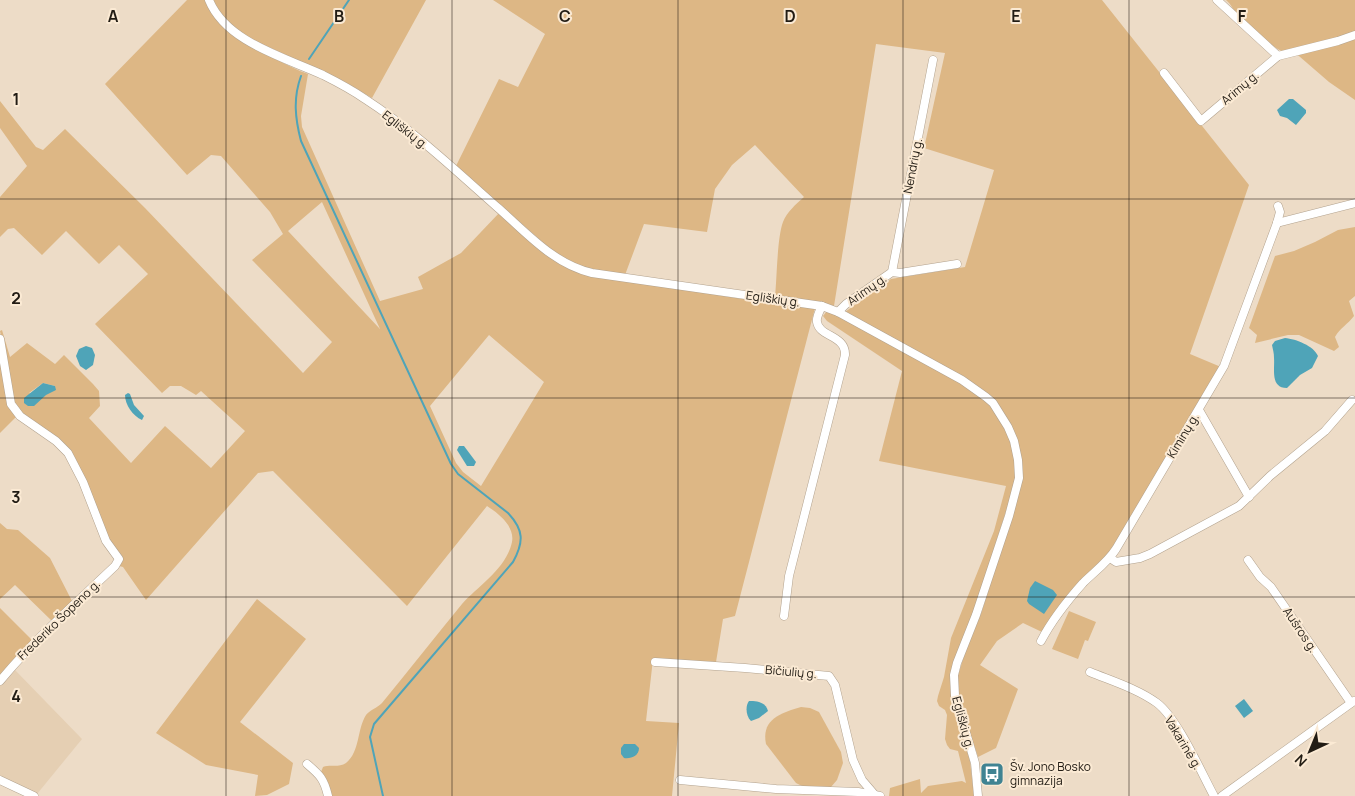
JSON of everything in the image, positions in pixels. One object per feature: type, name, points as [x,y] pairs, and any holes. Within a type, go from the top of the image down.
[{"type":"street","name":"Egliškių g.","points":[[209,0],[218,18],[240,36],[346,87],[389,116],[461,175],[544,249],[571,266],[592,273],[822,306],[838,312],[986,396],[996,408],[1014,441],[1018,460],[1018,478],[1009,516],[954,675],[955,696],[974,763],[978,796]]},
{"type":"street","points":[[1217,0],[1278,56]]},
{"type":"street","name":"Arimų g.","points":[[1164,73],[1201,121],[1278,56],[1338,42],[1355,35]]},
{"type":"street","name":"Nendrių g.","points":[[892,272],[934,60]]},
{"type":"street","points":[[1277,223],[1355,203]]},
{"type":"street","name":"Kiminų g.","points":[[1041,641],[1058,613],[1083,584],[1110,558],[1224,366],[1277,223],[1280,212],[1278,206]]},
{"type":"street","name":"Arimų g.","points":[[838,312],[846,304],[892,272],[900,273],[957,264]]},
{"type":"street","points":[[784,616],[789,576],[845,355],[845,349],[842,344],[817,324],[817,318],[822,306]]},
{"type":"street","name":"Frederiko Šopeno g.","points":[[0,339],[11,404],[20,416],[56,441],[68,453],[83,482],[106,541],[119,559],[115,566],[49,629],[0,681]]},
{"type":"street","points":[[1110,558],[1116,562],[1140,558],[1150,554],[1239,506],[1277,469],[1325,431],[1354,401]]},
{"type":"street","points":[[1199,410],[1248,497]]},
{"type":"street","name":"Aušros g.","points":[[1248,560],[1260,577],[1271,587],[1353,702]]},
{"type":"street","name":"Bičiulių g.","points":[[655,662],[829,676],[835,685],[853,760],[862,780],[878,795]]},
{"type":"street","name":"Vakarinė g.","points":[[1090,672],[1145,695],[1158,704],[1173,722],[1214,796]]},
{"type":"street","points":[[1222,796],[1353,702]]},
{"type":"street","points":[[307,764],[320,775],[328,796]]},
{"type":"street","points":[[0,780],[34,796]]},
{"type":"street","points":[[680,780],[776,789],[878,795]]},
{"type":"shaded area","points":[[187,0],[205,0],[222,25],[233,34],[259,51],[308,74],[301,116],[302,127],[380,301],[423,289],[418,277],[461,253],[500,212],[539,247],[594,276],[775,304],[815,308],[735,616],[723,619],[716,662],[653,659],[646,721],[679,723],[672,796],[331,796],[328,783],[321,772],[323,767],[337,766],[346,763],[351,758],[366,715],[382,703],[462,604],[491,576],[509,552],[512,542],[511,531],[501,516],[487,506],[407,606],[273,471],[258,473],[146,600],[123,567],[119,566],[70,452],[57,439],[28,419],[15,407],[0,331],[2,330],[10,357],[27,343],[55,364],[64,355],[93,384],[99,391],[100,406],[89,418],[131,463],[165,426],[211,468],[245,431],[201,391],[196,395],[181,386],[170,386],[162,393],[95,324],[148,274],[119,245],[99,264],[66,231],[42,255],[14,228],[8,229],[0,237],[0,197],[27,166],[0,128],[0,101],[36,147],[43,150],[65,129],[145,208],[303,373],[332,342],[252,260],[283,234],[270,212],[221,156],[211,155],[187,175],[105,84]],"holes":[[[322,202],[380,329],[288,231]],[[489,335],[544,382],[481,486],[463,472],[456,463],[430,406]],[[43,383],[55,386],[43,397],[29,393]]]},
{"type":"shaded area","points":[[213,0],[426,0],[372,98],[345,82],[247,37],[227,20]]},
{"type":"shaded area","points":[[493,0],[1102,0],[1249,185],[1190,354],[1221,367],[1108,555],[1042,632],[1023,623],[997,641],[980,665],[1018,689],[996,748],[978,757],[958,696],[957,679],[982,611],[1010,521],[1021,481],[1021,456],[992,399],[845,312],[891,279],[965,267],[994,170],[924,148],[945,53],[876,44],[834,306],[820,302],[775,297],[778,248],[783,222],[789,212],[804,197],[755,145],[732,165],[715,189],[707,232],[644,224],[625,275],[589,269],[567,261],[456,166],[499,79],[518,87],[545,34]]},
{"type":"shaded area","points":[[1226,0],[1355,0],[1355,100],[1329,82],[1292,50],[1283,52],[1259,36],[1236,14]]},
{"type":"shaded area","points":[[1355,227],[1355,296],[1349,301],[1354,316],[1335,337],[1339,347],[1334,351],[1299,335],[1288,335],[1255,343],[1257,335],[1249,328],[1275,256],[1294,251],[1338,230]]},
{"type":"shaded area","points":[[827,311],[835,313],[974,391],[987,402],[1001,419],[1010,439],[1015,461],[1015,483],[970,623],[956,657],[954,705],[970,761],[974,796],[889,796],[890,788],[920,779],[921,793],[928,786],[962,781],[966,783],[958,751],[950,749],[947,745],[945,739],[947,715],[937,701],[944,677],[951,638],[994,531],[1006,486],[879,461],[902,371],[827,321],[823,316]]},
{"type":"shaded area","points":[[0,358],[16,417],[0,433]]},
{"type":"shaded area","points":[[0,523],[7,529],[18,530],[50,558],[73,603],[53,622],[15,585],[0,599]]},
{"type":"shaded area","points":[[257,599],[306,639],[240,722],[293,763],[289,784],[267,795],[255,796],[258,775],[206,765],[156,733]]},
{"type":"shaded area","points":[[0,608],[33,641],[0,677]]},
{"type":"shaded area","points":[[1069,611],[1096,622],[1088,641],[1085,640],[1078,659],[1052,649]]},
{"type":"shaded area","points":[[14,669],[82,739],[37,794],[0,776],[0,685]]},
{"type":"shaded area","points":[[801,707],[819,712],[841,752],[843,763],[837,780],[831,787],[825,789],[806,788],[796,783],[766,744],[765,735],[774,718]]},
{"type":"water","points":[[1289,99],[1293,99],[1306,110],[1306,113],[1296,125],[1287,118],[1280,116],[1277,110]]},
{"type":"water","points":[[1285,338],[1304,344],[1313,349],[1318,356],[1312,368],[1300,375],[1287,388],[1278,385],[1274,377],[1272,345],[1275,341]]},
{"type":"water","points":[[86,346],[92,348],[95,355],[93,365],[86,370],[80,366],[76,356],[79,349]]},
{"type":"water","points":[[43,383],[55,386],[56,390],[46,395],[34,406],[28,406],[24,403],[24,398]]},
{"type":"water","points":[[128,393],[134,405],[144,416],[142,420],[130,410],[125,399],[125,395]]},
{"type":"water","points":[[459,446],[464,446],[476,462],[474,466],[467,466],[457,450]]},
{"type":"water","points":[[1035,581],[1053,590],[1057,595],[1044,614],[1027,601],[1030,588]]},
{"type":"water","points":[[1244,699],[1253,711],[1244,718],[1235,706]]},
{"type":"water","points":[[749,701],[763,704],[768,711],[751,721],[747,711]]},
{"type":"water","points":[[624,744],[635,744],[639,748],[638,753],[632,757],[624,758],[621,754],[621,748]]},
{"type":"waterway","points":[[309,59],[349,0]]},
{"type":"waterway","points":[[301,76],[298,84],[296,108],[301,141],[451,464],[458,474],[508,513],[517,525],[521,536],[517,555],[513,562],[374,724],[370,737],[383,796]]},
{"type":"place","name":"Šv. Jono Bosko gimnazija","points":[[992,774]]}]
